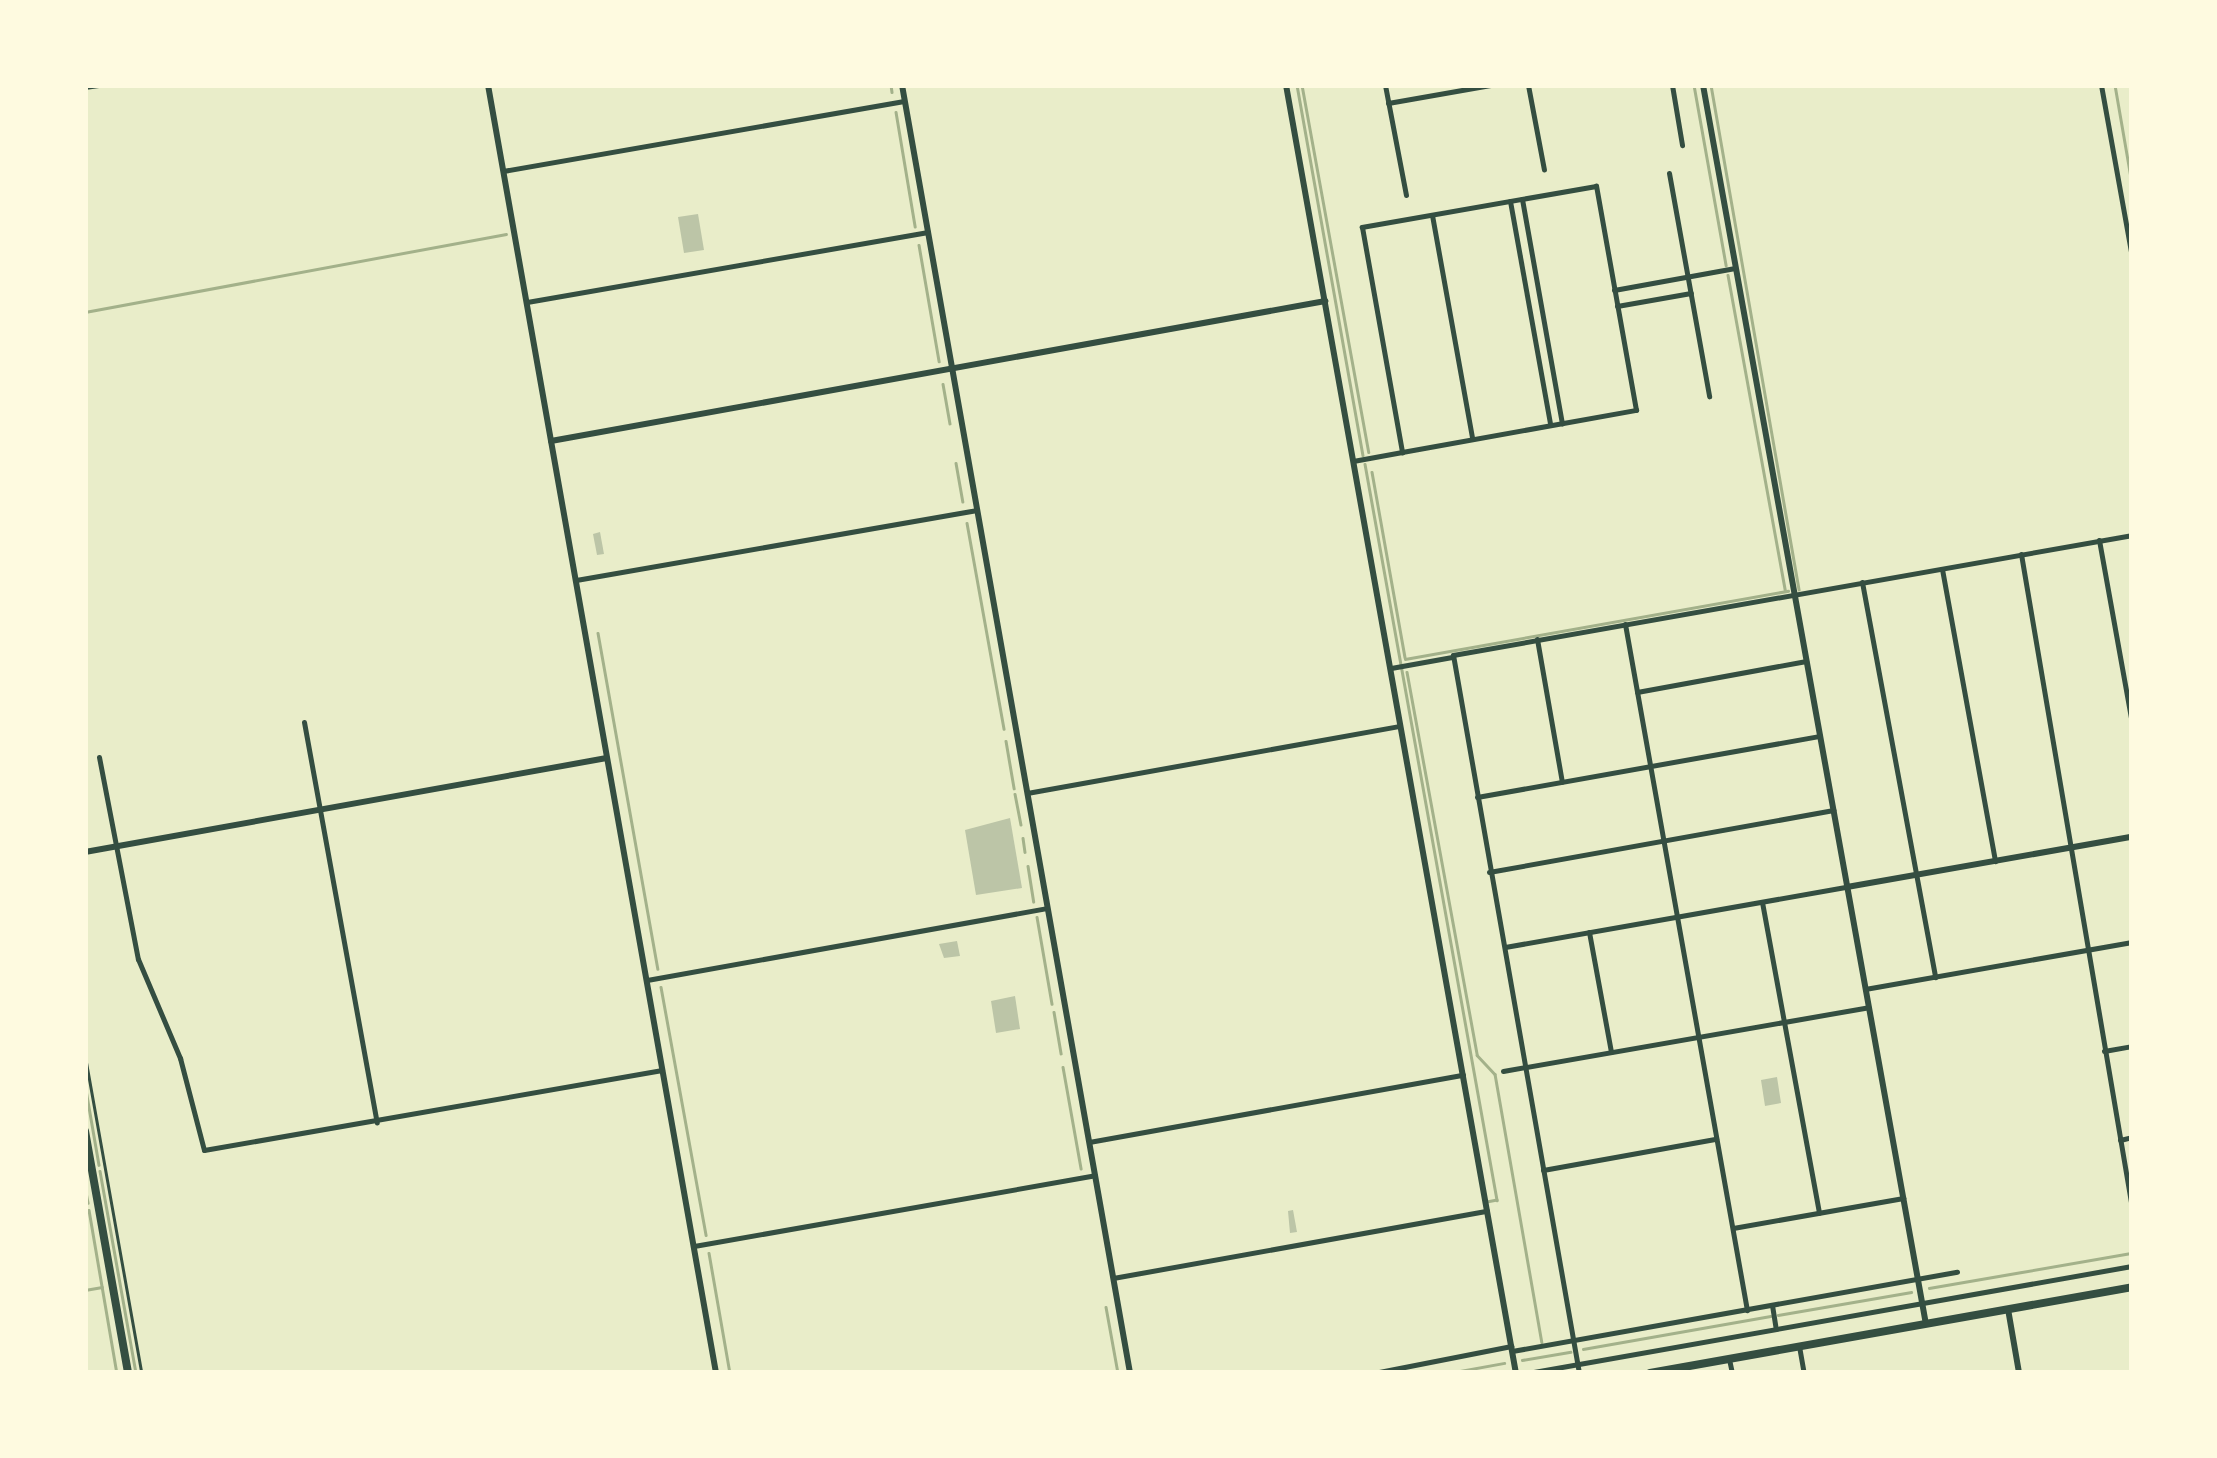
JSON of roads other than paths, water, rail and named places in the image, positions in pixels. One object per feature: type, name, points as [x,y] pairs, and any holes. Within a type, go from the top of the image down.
[{"type":"main road","points":[[85,1131],[128,1373]]},
{"type":"main road","points":[[1650,1373],[2132,1287]]},
{"type":"street","points":[[85,88],[99,85]]},
{"type":"street","points":[[488,85],[716,1373]]},
{"type":"street","points":[[902,85],[1130,1373]]},
{"type":"street","points":[[1286,85],[1516,1373]]},
{"type":"street","points":[[1385,85],[1406,195]]},
{"type":"street","points":[[1388,103],[1490,85]]},
{"type":"street","points":[[1528,85],[1544,170]]},
{"type":"street","points":[[1672,85],[1682,145]]},
{"type":"street","points":[[1702,85],[1926,1324]]},
{"type":"street","points":[[2101,85],[2132,258]]},
{"type":"street","points":[[503,171],[904,100]]},
{"type":"street","points":[[1669,173],[1709,396]]},
{"type":"street","points":[[1353,461],[1636,410],[1596,186],[1362,227],[1402,452]]},
{"type":"street","points":[[1522,199],[1562,423]]},
{"type":"street","points":[[1510,201],[1550,425]]},
{"type":"street","points":[[1432,215],[1472,439]]},
{"type":"street","points":[[526,302],[928,232]]},
{"type":"street","points":[[1614,290],[1735,268]]},
{"type":"street","points":[[1617,306],[1691,293]]},
{"type":"street","points":[[551,441],[1324,302]]},
{"type":"street","points":[[576,580],[977,510]]},
{"type":"street","points":[[1390,668],[2132,534]]},
{"type":"street","points":[[2100,540],[2132,724]]},
{"type":"street","points":[[2021,554],[2132,1208]]},
{"type":"street","points":[[1942,568],[1995,861]]},
{"type":"street","points":[[1862,582],[1935,977]]},
{"type":"street","points":[[1624,624],[1747,1310]]},
{"type":"street","points":[[1537,639],[1562,782]]},
{"type":"street","points":[[1453,656],[1580,1373]]},
{"type":"street","points":[[1636,692],[1806,661]]},
{"type":"street","points":[[304,722],[377,1122]]},
{"type":"street","points":[[1027,792],[1400,726]]},
{"type":"street","points":[[1476,797],[1819,736]]},
{"type":"street","points":[[99,757],[138,959],[180,1058],[204,1150],[662,1070]]},
{"type":"street","points":[[85,852],[607,758]]},
{"type":"street","points":[[1490,872],[1833,810]]},
{"type":"street","points":[[1503,947],[2132,837]]},
{"type":"street","points":[[1762,902],[1819,1213]]},
{"type":"street","points":[[646,980],[1048,908]]},
{"type":"street","points":[[1589,932],[1611,1052]]},
{"type":"street","points":[[1865,989],[2132,942]]},
{"type":"street","points":[[1504,1072],[1868,1007]]},
{"type":"street","points":[[2104,1051],[2132,1046]]},
{"type":"street","points":[[1089,1142],[1463,1076]]},
{"type":"street","points":[[1543,1170],[1716,1138]]},
{"type":"street","points":[[2120,1140],[2132,1138]]},
{"type":"street","points":[[693,1246],[1095,1175]]},
{"type":"street","points":[[1732,1228],[1903,1198]]},
{"type":"street","points":[[1113,1278],[1487,1211]]},
{"type":"street","points":[[1528,1373],[2132,1266]]},
{"type":"street","points":[[1374,1373],[1957,1272]]},
{"type":"street","points":[[1772,1305],[1776,1329]]},
{"type":"street","points":[[2008,1309],[2019,1373]]},
{"type":"street","points":[[1799,1346],[1804,1373]]},
{"type":"street","points":[[1729,1359],[1732,1373]]},
{"type":"waterway","points":[[891,85],[892,92]]},
{"type":"waterway","points":[[1297,85],[1363,455]]},
{"type":"waterway","points":[[1302,85],[1369,452]]},
{"type":"waterway","points":[[1694,85],[1726,265]]},
{"type":"waterway","points":[[1711,85],[1799,589]]},
{"type":"waterway","points":[[2115,85],[2132,183]]},
{"type":"waterway","points":[[896,112],[915,226]]},
{"type":"waterway","points":[[85,312],[506,234]]},
{"type":"waterway","points":[[919,245],[939,361]]},
{"type":"waterway","points":[[1728,275],[1785,590]]},
{"type":"waterway","points":[[943,384],[950,423]]},
{"type":"waterway","points":[[956,463],[963,501]]},
{"type":"waterway","points":[[1365,464],[1497,1200],[1487,1202]]},
{"type":"waterway","points":[[1372,472],[1405,657]]},
{"type":"waterway","points":[[967,523],[1004,729]]},
{"type":"waterway","points":[[1405,659],[1788,591]]},
{"type":"waterway","points":[[598,633],[658,969]]},
{"type":"waterway","points":[[1407,672],[1477,1055],[1495,1074],[1542,1342]]},
{"type":"waterway","points":[[1006,741],[1014,788]]},
{"type":"waterway","points":[[1015,794],[1021,824]]},
{"type":"waterway","points":[[1023,838],[1025,852]]},
{"type":"waterway","points":[[1028,866],[1034,902]]},
{"type":"waterway","points":[[1037,917],[1052,1004]]},
{"type":"waterway","points":[[661,987],[706,1235]]},
{"type":"waterway","points":[[1054,1012],[1061,1053]]},
{"type":"waterway","points":[[1063,1067],[1081,1168]]},
{"type":"waterway","points":[[85,1084],[99,1165]]},
{"type":"waterway","points":[[100,1171],[136,1373]]},
{"type":"waterway","points":[[85,1187],[88,1203]]},
{"type":"waterway","points":[[89,1210],[117,1373]]},
{"type":"waterway","points":[[709,1253],[730,1373]]},
{"type":"waterway","points":[[1929,1288],[2132,1253]]},
{"type":"waterway","points":[[85,1290],[102,1287]]},
{"type":"waterway","points":[[1778,1315],[1911,1292]]},
{"type":"waterway","points":[[1106,1307],[1118,1373]]},
{"type":"waterway","points":[[1583,1349],[1770,1316]]},
{"type":"waterway","points":[[1522,1360],[1570,1352]]},
{"type":"waterway","points":[[1449,1373],[1504,1363]]}]
